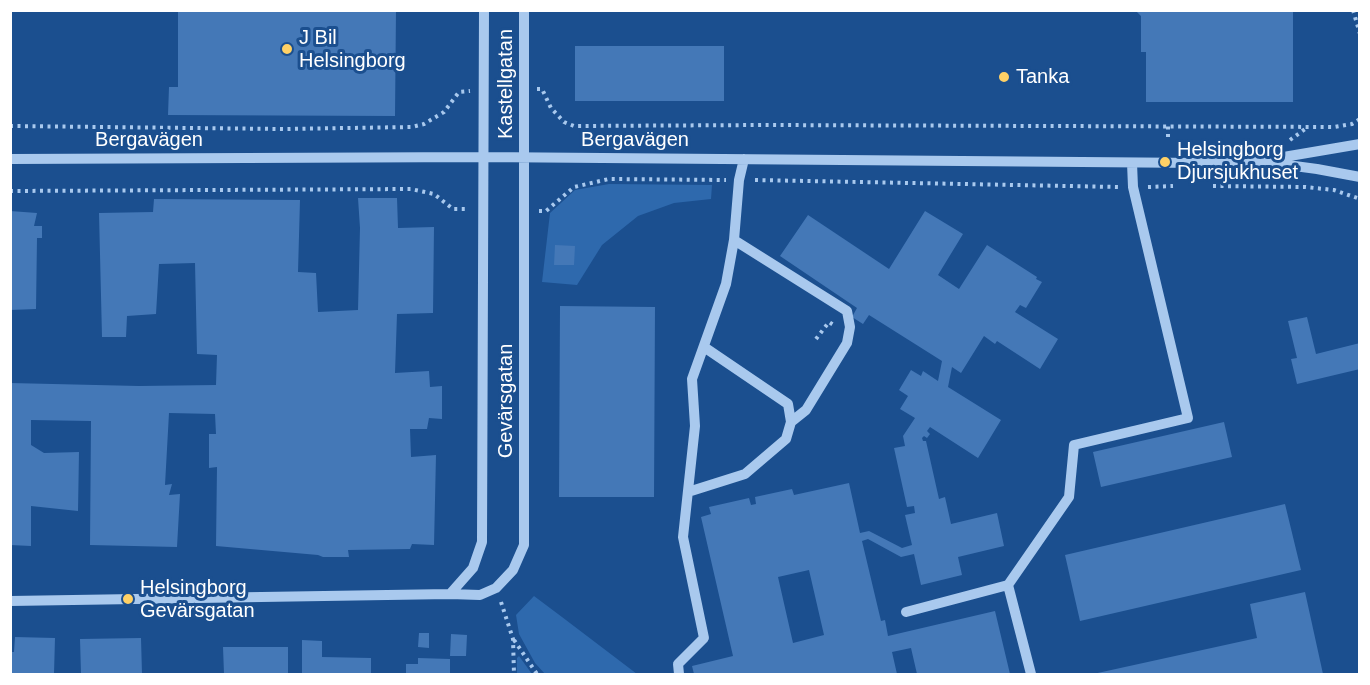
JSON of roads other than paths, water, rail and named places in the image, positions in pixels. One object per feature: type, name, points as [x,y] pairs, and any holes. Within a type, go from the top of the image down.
[{"type":"street","name":"Kastellgatan","points":[[483,157],[484,10]]},
{"type":"street","name":"Kastellgatan","points":[[524,10],[524,158]]},
{"type":"street","name":"Bergavägen","points":[[10,159],[483,157],[1132,163],[1260,161],[1359,144]]},
{"type":"street","name":"Gevärsgatan","points":[[450,594],[473,568],[482,542],[483,157]]},
{"type":"street","name":"Gevärsgatan","points":[[450,594],[480,595],[496,588],[513,570],[524,545],[524,158]]},
{"type":"street","points":[[679,675],[678,664],[704,638],[683,537],[695,426],[693,379],[726,284],[734,240],[739,180],[744,159]]},
{"type":"street","name":"Bergavägen","points":[[1260,161],[1359,177]]},
{"type":"street","points":[[906,612],[1008,585],[1069,497],[1074,445],[1188,418],[1132,188],[1132,163]]},
{"type":"street","points":[[734,240],[847,311],[850,327],[848,343],[806,410],[791,422]]},
{"type":"street","points":[[688,492],[745,474],[786,439],[791,422],[788,404],[704,347]]},
{"type":"street","points":[[1008,585],[1030,675]]},
{"type":"street","points":[[10,601],[450,594]]},
{"type":"place","name":"J Bil Helsingborg","points":[[287,49]]},
{"type":"place","name":"Tanka","points":[[1004,77]]},
{"type":"place","name":"Helsingborg Djursjukhuset","points":[[1165,162]]},
{"type":"place","name":"Helsingborg Gevärsgatan","points":[[128,599]]}]
